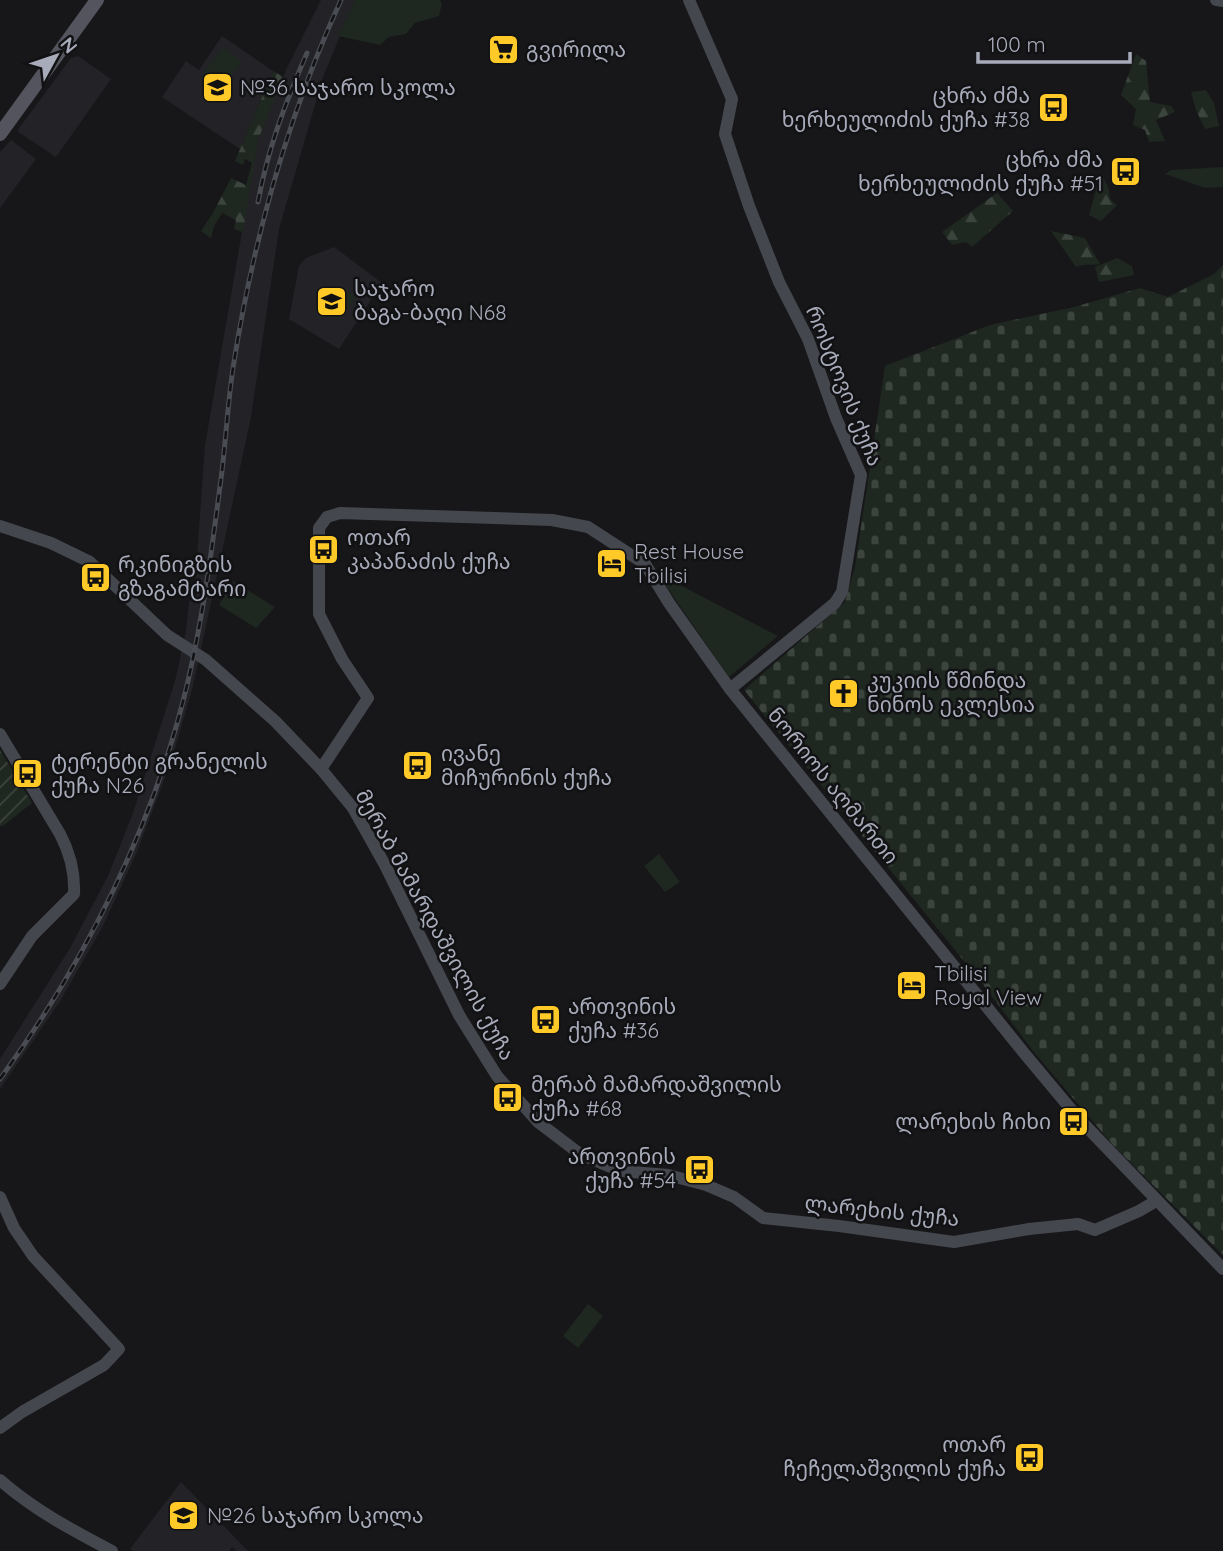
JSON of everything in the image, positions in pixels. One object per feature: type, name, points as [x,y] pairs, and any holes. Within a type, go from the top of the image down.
[{"type":"main road","points":[[0,134],[97,0]]},
{"type":"street","name":"როსტოვის ქუჩა","points":[[689,0],[732,99],[725,134],[750,206],[779,282],[808,339],[836,418],[861,475],[842,592],[835,603],[730,689]]},
{"type":"street","points":[[1216,0],[1223,1]]},
{"type":"street","name":"ნორიოს აღმართი","points":[[321,769],[368,698],[342,659],[319,614],[319,527],[327,517],[340,513],[539,520],[588,527],[645,564],[730,689],[1024,1054],[1080,1120],[1223,1269]]},
{"type":"street","name":"მერაბ მამარდაშვილის ქუჩა","points":[[0,526],[51,544],[90,562],[167,635],[206,660],[275,721],[321,769],[353,808],[379,853],[459,1015],[497,1076],[538,1122],[579,1154],[620,1171],[668,1175],[706,1185],[734,1197],[764,1218]]},
{"type":"street","points":[[0,734],[66,845],[75,881],[74,894],[32,936],[0,984]]},
{"type":"street","points":[[0,1197],[14,1228],[33,1256],[119,1349],[104,1364],[22,1412],[3,1427],[0,1438]]},
{"type":"street","name":"ლარეხის ქუჩა","points":[[764,1218],[954,1242],[1065,1225],[1077,1224],[1095,1230],[1156,1201]]},
{"type":"street","points":[[0,1472],[4,1484],[58,1524],[112,1551]]},
{"type":"shaded area","points":[[321,0],[355,0],[323,77],[279,229],[251,417],[193,686],[172,759],[137,852],[103,926],[59,1003],[0,1089],[0,1059],[70,948],[108,876],[133,813],[175,681],[189,603],[195,585],[205,445],[258,140],[287,68]]},
{"type":"shaded area","name":"№36 საჯარო სკოლა","points":[[222,36],[273,71],[240,149],[162,97],[186,61],[199,70]]},
{"type":"shaded area","points":[[78,56],[111,79],[56,157],[17,131],[71,58]]},
{"type":"shaded area","points":[[11,140],[36,159],[0,208],[0,152]]},
{"type":"shaded area","name":"საჯარო ბაგა-ბაღი N68","points":[[334,247],[382,283],[339,349],[289,319],[299,266],[306,258]]},
{"type":"shaded area","name":"№26 საჯარო სკოლა","points":[[181,1482],[248,1551],[237,1551],[232,1547],[229,1551],[130,1549]]},
{"type":"green space","points":[[355,0],[439,0],[442,3],[439,16],[415,23],[406,34],[389,37],[380,45],[338,36]]},
{"type":"green space","points":[[223,47],[242,61],[223,88],[203,74]]},
{"type":"green space","points":[[1136,54],[1146,61],[1150,102],[1171,106],[1175,112],[1156,120],[1165,141],[1149,142],[1145,130],[1133,125],[1136,109],[1121,95]]},
{"type":"green space","points":[[273,71],[284,77],[258,140],[243,232],[234,229],[236,220],[222,213],[211,238],[201,231],[231,178],[246,185],[252,163],[245,159],[243,165],[235,161]]},
{"type":"green space","points":[[1206,90],[1214,103],[1219,126],[1205,129],[1191,92]]},
{"type":"green space","points":[[1223,167],[1223,187],[1205,188],[1165,174],[1171,170]]},
{"type":"green space","points":[[1101,173],[1109,189],[1110,199],[1117,205],[1101,221],[1089,215]]},
{"type":"green space","points":[[997,193],[1013,211],[972,247],[966,242],[952,245],[942,232]]},
{"type":"green space","points":[[1051,231],[1085,238],[1100,264],[1076,267]]},
{"type":"green space","points":[[1117,258],[1132,266],[1134,275],[1099,282],[1095,267]]},
{"type":"green space","points":[[1223,265],[1223,1255],[1113,1145],[1033,1051],[985,987],[744,690],[845,602],[855,567],[885,366],[990,325],[1074,307],[1140,288],[1168,297],[1214,274]]},
{"type":"green space","points":[[339,289],[356,298],[337,320],[323,308]]},
{"type":"green space","points":[[657,573],[778,636],[729,677]]},
{"type":"green space","points":[[233,581],[275,607],[256,628],[219,605]]},
{"type":"green space","points":[[0,750],[32,803],[3,826],[0,826]]},
{"type":"green space","points":[[659,854],[680,882],[665,892],[644,866]]},
{"type":"green space","points":[[588,1304],[603,1316],[578,1348],[563,1336]]},
{"type":"railway","points":[[0,1079],[61,987],[89,939],[137,838],[174,734],[194,655],[212,550],[233,368],[251,273],[288,135],[341,0]]},
{"type":"railway","points":[[258,202],[278,126],[307,53]]},
{"type":"place","name":"გვირილა","points":[[503,50]]},
{"type":"place","name":"№36 საჯარო სკოლა","points":[[217,88]]},
{"type":"place","name":"ცხრა ძმა ხერხეულიძის ქუჩა #38","points":[[1053,108]]},
{"type":"place","name":"ცხრა ძმა ხერხეულიძის ქუჩა #51","points":[[1126,172]]},
{"type":"place","name":"საჯარო ბაგა-ბაღი N68","points":[[331,301]]},
{"type":"place","name":"ოთარ კაპანაძის ქუჩა","points":[[324,550]]},
{"type":"place","name":"Rest House Tbilisi","points":[[611,564]]},
{"type":"place","name":"რკინიგზის გზაგამტარი","points":[[95,577]]},
{"type":"place","name":"კუკიის წმინდა ნინოს ეკლესია","points":[[844,693]]},
{"type":"place","name":"ივანე მიჩურინის ქუჩა","points":[[418,766]]},
{"type":"place","name":"ტერენტი გრანელის ქუჩა N26","points":[[28,774]]},
{"type":"place","name":"Tbilisi Royal View","points":[[911,986]]},
{"type":"place","name":"ართვინის ქუჩა #36","points":[[545,1019]]},
{"type":"place","name":"მერაბ მამარდაშვილის ქუჩა #68","points":[[508,1097]]},
{"type":"place","name":"ლარეხის ჩიხი","points":[[1074,1122]]},
{"type":"place","name":"ართვინის ქუჩა #54","points":[[699,1169]]},
{"type":"place","name":"ოთარ ჩეჩელაშვილის ქუჩა","points":[[1029,1457]]},
{"type":"place","name":"№26 საჯარო სკოლა","points":[[184,1516]]}]
